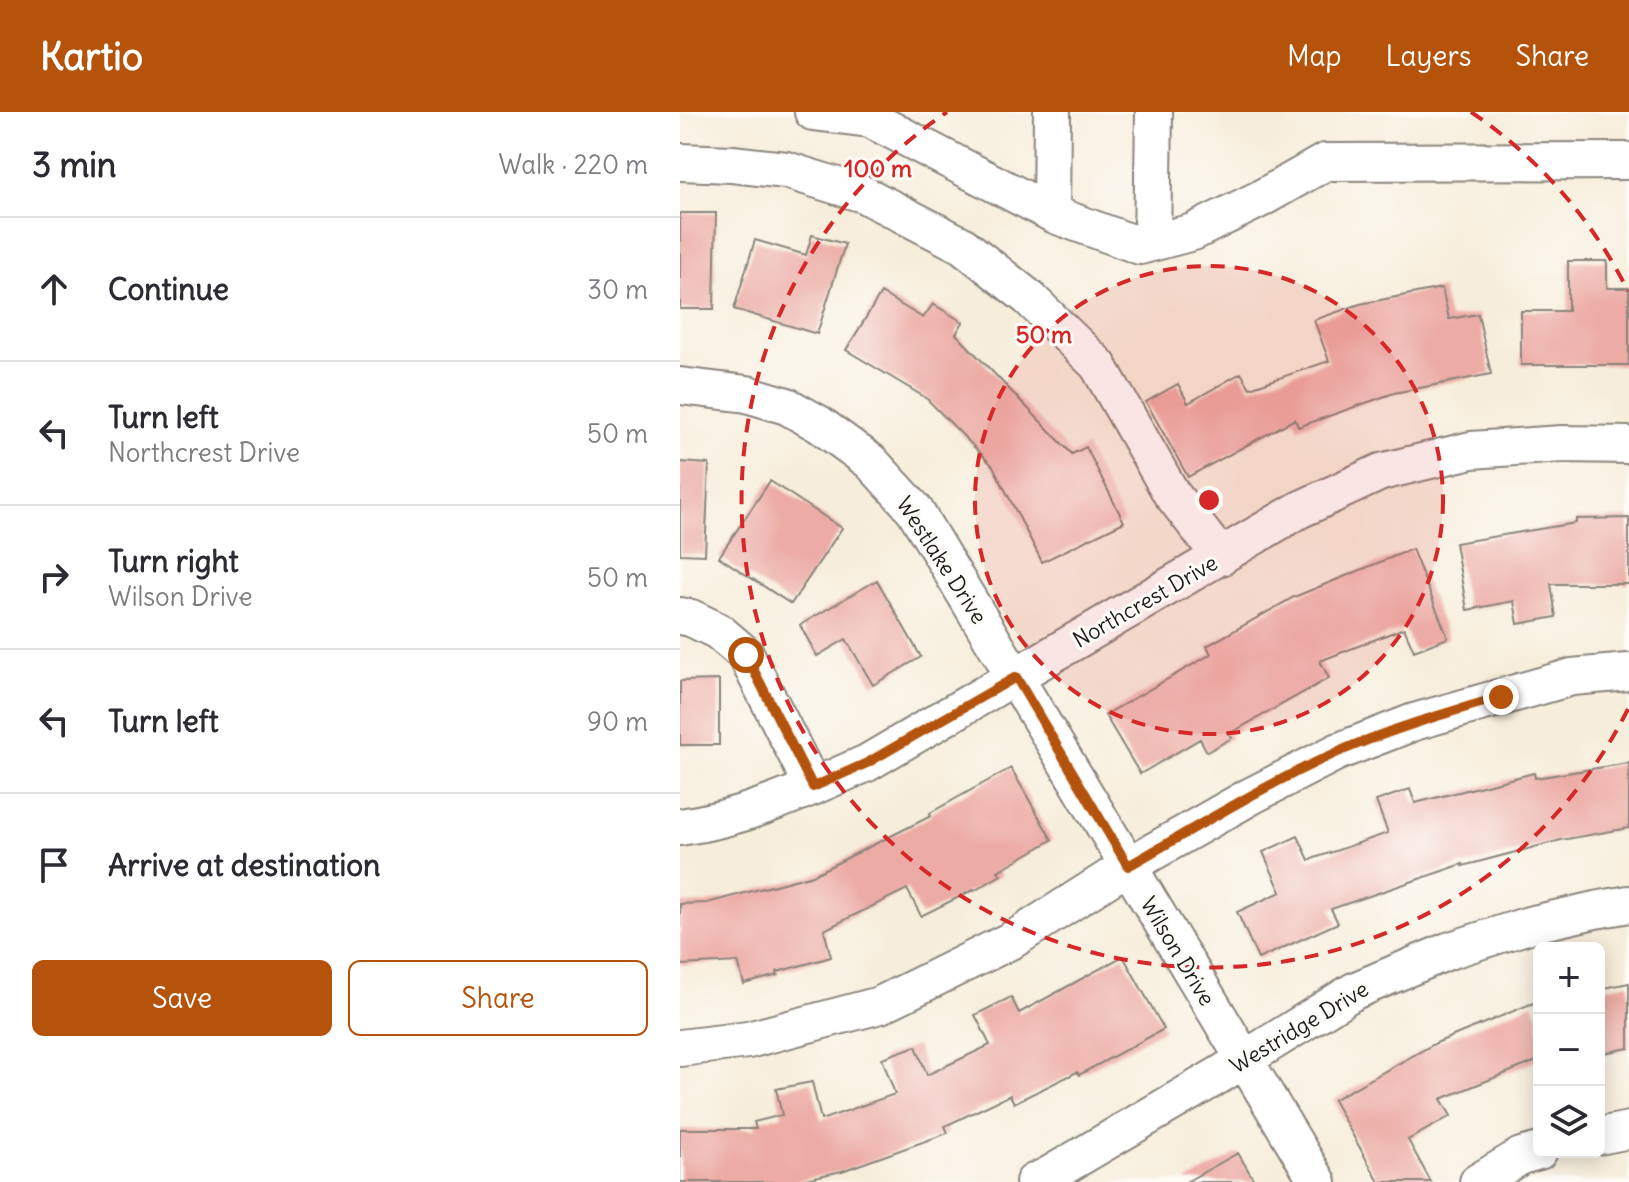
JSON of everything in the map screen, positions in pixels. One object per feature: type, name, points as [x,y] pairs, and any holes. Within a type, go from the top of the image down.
[{"type":"street","points":[[813,112],[870,119],[1051,213],[1140,246],[1193,232],[1325,162],[1629,161]]},
{"type":"street","points":[[1051,213],[1052,112]]},
{"type":"street","points":[[1152,243],[1154,112]]},
{"type":"street","points":[[680,162],[786,170],[863,194],[962,245],[1029,298],[1098,365],[1171,493],[1221,557]]},
{"type":"street","name":"Westlake Drive","points":[[680,386],[747,394],[787,406],[819,424],[871,462],[914,509],[1016,677]]},
{"type":"street","name":"Northcrest Drive","points":[[680,827],[741,815],[867,763],[1299,510],[1381,472],[1471,450],[1562,444],[1629,445]]},
{"type":"street","points":[[680,616],[718,631],[746,655],[813,787]]},
{"type":"street","points":[[680,1048],[748,1040],[880,1005],[1014,939],[1128,866],[1251,796],[1337,752],[1414,722],[1572,677],[1629,672]]},
{"type":"street","name":"Wilson Drive","points":[[1016,677],[1318,1182]]},
{"type":"street","name":"Westridge Drive","points":[[1034,1182],[1244,1060],[1354,991],[1448,951],[1529,925],[1629,904]]},
{"type":"street","points":[[1605,1135],[1629,1130]]},
{"type":"street","points":[[1478,1182],[1521,1156],[1533,1153]]},
{"type":"building","points":[[680,213],[716,213],[714,309],[680,309]]},
{"type":"building","points":[[812,235],[845,244],[817,334],[734,309],[755,240],[806,255]]},
{"type":"building","points":[[1568,261],[1607,261],[1607,288],[1629,288],[1629,365],[1521,365],[1521,311],[1568,311]]},
{"type":"building","points":[[1442,288],[1449,319],[1478,314],[1491,374],[1394,393],[1298,427],[1295,419],[1188,477],[1146,402],[1178,384],[1188,403],[1241,373],[1250,388],[1329,361],[1314,320],[1360,304]]},
{"type":"building","points":[[881,293],[923,318],[933,304],[963,322],[956,334],[1072,454],[1086,447],[1124,522],[1042,562],[993,466],[926,398],[846,350]]},
{"type":"building","points":[[680,462],[709,464],[705,555],[680,554]]},
{"type":"building","points":[[770,481],[842,528],[791,604],[719,557]]},
{"type":"building","points":[[1629,518],[1629,584],[1551,584],[1556,617],[1518,624],[1514,601],[1467,610],[1455,543],[1576,523],[1576,519]]},
{"type":"building","points":[[1412,549],[1448,638],[1414,651],[1404,628],[1320,661],[1329,678],[1229,734],[1232,738],[1207,752],[1200,739],[1140,774],[1105,715],[1211,654],[1207,646],[1294,597]]},
{"type":"building","points":[[877,580],[921,657],[873,685],[846,639],[817,656],[800,625]]},
{"type":"building","points":[[719,680],[719,745],[680,745],[680,681]]},
{"type":"building","points":[[1629,763],[1629,828],[1561,840],[1463,864],[1331,909],[1338,923],[1258,959],[1237,912],[1281,892],[1263,852],[1298,836],[1309,860],[1388,833],[1376,801],[1410,789],[1415,803],[1534,773],[1535,778]]},
{"type":"building","points":[[1011,768],[1052,840],[998,871],[1001,875],[921,916],[907,889],[824,930],[831,957],[777,972],[778,975],[744,984],[738,962],[680,965],[680,904],[707,903],[813,875],[931,816],[930,813]]},
{"type":"building","points":[[1123,956],[1164,1029],[1079,1075],[1077,1072],[1014,1103],[1010,1095],[945,1126],[948,1133],[842,1171],[792,1182],[680,1182],[680,1129],[756,1129],[754,1122],[782,1115],[776,1089],[812,1082],[821,1120],[895,1094],[882,1058],[916,1046],[927,1075],[990,1045],[975,1015],[1011,997],[1019,1013]]},
{"type":"building","points":[[1629,983],[1629,1048],[1605,1053],[1605,1014],[1605,988]]},
{"type":"building","points":[[1533,1003],[1533,1062],[1441,1099],[1451,1116],[1408,1140],[1431,1182],[1379,1182],[1333,1100],[1436,1043]]},
{"type":"building","points":[[1238,1153],[1255,1182],[1186,1182]]},
{"type":"route","points":[[746,655],[813,787],[867,763],[1016,677],[1128,866],[1251,796],[1337,752],[1414,722],[1501,697]]}]
